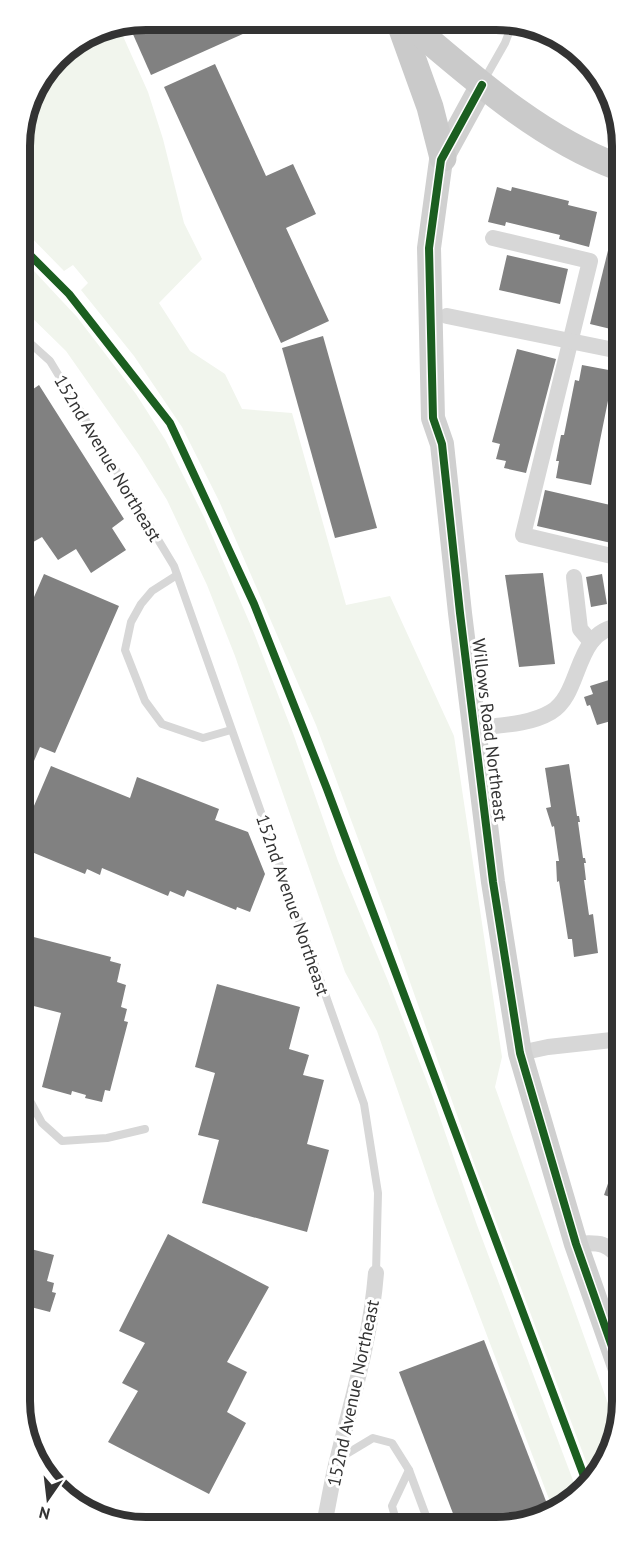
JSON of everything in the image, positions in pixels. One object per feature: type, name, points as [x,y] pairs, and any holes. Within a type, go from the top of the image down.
[{"type":"main road","points":[[402,30],[430,107],[443,158]]},
{"type":"main road","points":[[417,30],[482,85],[536,124],[599,160],[612,165]]},
{"type":"street","name":"Willows Road Northeast","points":[[482,85],[443,158],[429,248],[433,418],[442,444],[493,882],[520,1053],[576,1244],[612,1347]]},
{"type":"street","name":"Willows Road Northeast","points":[[435,211],[445,261],[447,316],[449,418],[442,444]]},
{"type":"street","points":[[494,238],[590,261],[523,535],[612,556]]},
{"type":"street","points":[[447,316],[612,349]]},
{"type":"street","points":[[574,578],[580,629],[591,642]]},
{"type":"street","points":[[475,728],[532,720],[553,711],[564,698],[591,642],[602,631],[612,628]]},
{"type":"street","points":[[520,1053],[548,1047],[612,1043]]},
{"type":"street","points":[[576,1244],[596,1242],[612,1250]]},
{"type":"street","name":"152nd Avenue Northeast","points":[[325,1517],[337,1460],[357,1383],[375,1294],[376,1273]]},
{"type":"lane","points":[[482,85],[510,31]]},
{"type":"lane","name":"152nd Avenue Northeast","points":[[30,343],[50,361],[174,566],[364,1104],[378,1193],[376,1273]]},
{"type":"lane","points":[[177,575],[153,591],[141,604],[131,622],[125,650],[145,701],[162,723],[203,738],[231,730]]},
{"type":"lane","points":[[30,1101],[42,1123],[62,1142],[107,1138],[145,1129]]},
{"type":"lane","points":[[337,1460],[373,1438],[392,1443],[409,1470],[426,1517]]},
{"type":"lane","points":[[395,1517],[392,1506],[409,1470]]},
{"type":"shaded area","points":[[122,33],[148,92],[163,139],[184,223],[202,259],[159,303],[190,351],[225,374],[242,409],[292,413],[346,605],[390,596],[454,736],[502,1057],[495,1087],[611,1413],[606,1438],[589,1469],[474,1163],[316,725],[219,501],[182,427],[134,356],[81,290],[88,283],[73,265],[64,271],[30,236],[30,139],[34,116],[46,88],[64,64],[95,42]]},
{"type":"shaded area","points":[[30,267],[77,317],[136,394],[166,441],[204,517],[254,633],[293,733],[338,861],[431,1092],[477,1225],[575,1486],[550,1503],[436,1201],[377,1031],[345,972],[235,656],[207,585],[167,500],[139,455],[66,351],[30,316]]},
{"type":"building","points":[[244,30],[245,33],[151,75],[132,31]]},
{"type":"building","points":[[215,64],[266,176],[293,164],[316,214],[286,228],[329,321],[281,343],[164,87]]},
{"type":"building","points":[[497,187],[511,191],[512,187],[569,201],[568,205],[597,212],[589,247],[559,239],[560,235],[506,222],[505,226],[488,222]]},
{"type":"building","points":[[612,234],[612,329],[590,324]]},
{"type":"building","points":[[507,255],[568,269],[560,304],[499,290]]},
{"type":"building","points":[[323,336],[377,528],[335,538],[282,348]]},
{"type":"building","points":[[517,349],[556,359],[526,473],[504,468],[506,461],[496,459],[500,444],[492,442]]},
{"type":"building","points":[[582,365],[612,371],[612,381],[591,485],[556,478],[559,461],[556,461],[561,435],[564,435],[575,380],[579,381]]},
{"type":"building","points":[[39,385],[124,519],[112,528],[126,550],[91,573],[76,549],[58,560],[42,537],[30,544],[30,391]]},
{"type":"building","points":[[545,490],[612,505],[612,543],[537,526]]},
{"type":"building","points":[[543,573],[555,664],[519,667],[505,575]]},
{"type":"building","points":[[44,574],[119,606],[55,753],[40,747],[30,770],[30,606]]},
{"type":"building","points":[[602,574],[607,604],[591,607],[586,577]]},
{"type":"building","points":[[609,680],[612,690],[612,725],[611,721],[597,725],[590,705],[587,706],[584,697],[593,694],[590,686]]},
{"type":"building","points":[[569,764],[577,816],[580,822],[578,822],[583,858],[586,863],[584,863],[586,880],[584,880],[589,915],[593,914],[598,953],[574,957],[572,939],[568,939],[559,881],[557,882],[556,861],[559,861],[554,826],[552,827],[546,808],[551,807],[545,768]]},
{"type":"building","points":[[51,766],[130,798],[137,777],[219,809],[215,820],[248,832],[265,874],[250,912],[237,907],[236,910],[187,890],[184,897],[170,891],[168,896],[102,868],[100,875],[87,869],[85,874],[30,851],[30,815]]},
{"type":"building","points":[[30,936],[111,957],[110,961],[121,964],[117,982],[126,985],[121,1007],[127,1009],[124,1021],[128,1022],[110,1091],[105,1090],[102,1102],[85,1098],[86,1095],[72,1091],[71,1095],[42,1087],[61,1013],[30,1005]]},
{"type":"building","points":[[217,984],[300,1007],[289,1049],[309,1055],[303,1075],[324,1080],[307,1144],[329,1150],[307,1232],[202,1203],[219,1140],[198,1135],[215,1073],[195,1067]]},
{"type":"building","points":[[612,1172],[612,1198],[604,1195]]},
{"type":"building","points":[[168,1234],[269,1287],[227,1362],[247,1372],[227,1412],[246,1423],[209,1494],[108,1442],[138,1391],[122,1383],[145,1343],[119,1331]]},
{"type":"building","points":[[30,1249],[54,1255],[47,1281],[54,1283],[52,1292],[56,1293],[50,1312],[30,1307]]},
{"type":"building","points":[[484,1340],[547,1504],[511,1516],[454,1517],[399,1372]]},
{"type":"cycle path","points":[[482,85],[441,160],[429,248],[433,418],[442,444],[493,882],[520,1053],[576,1244],[612,1347]]},
{"type":"cycle path","points":[[30,255],[69,294],[170,423],[254,604],[327,789],[584,1476]]}]
